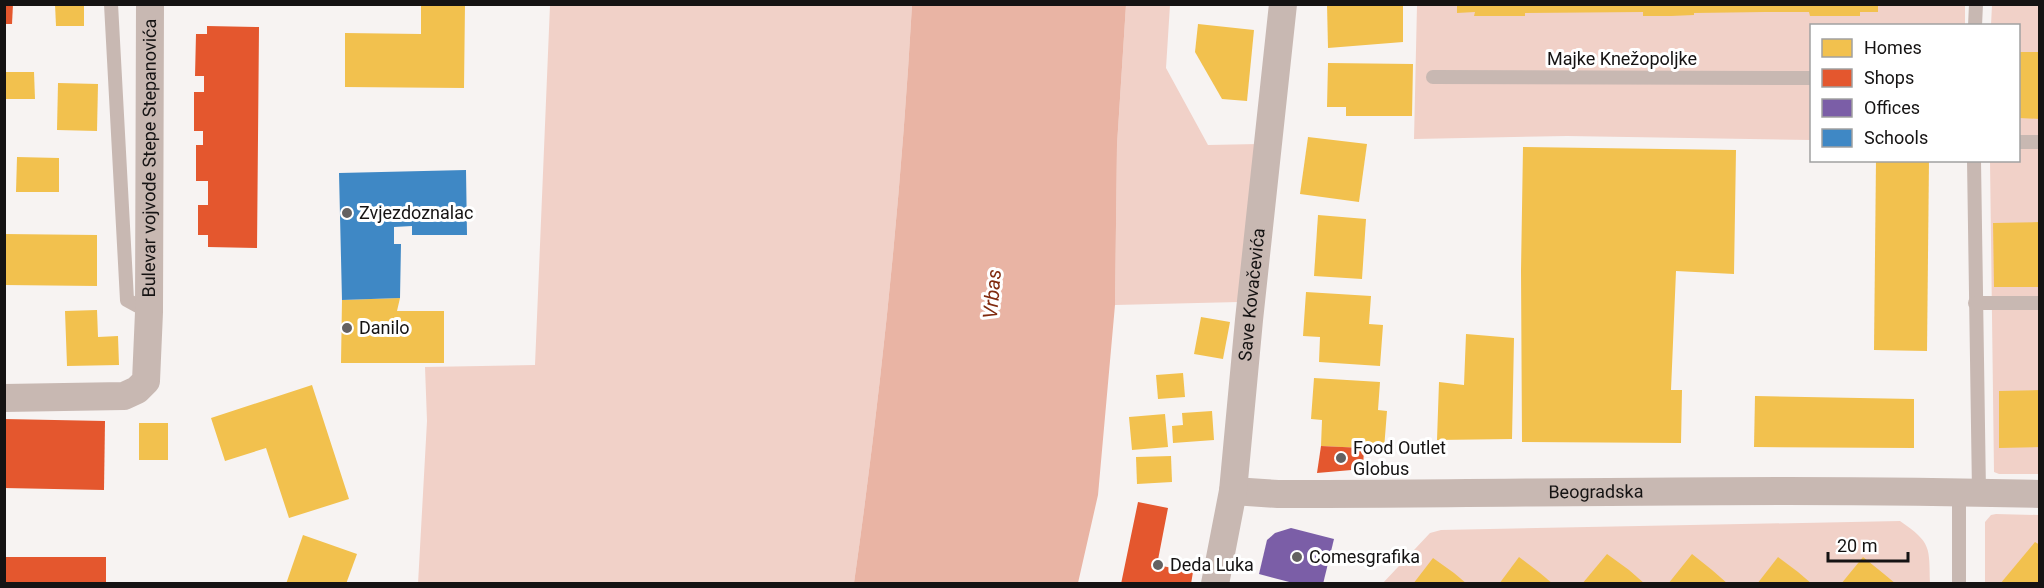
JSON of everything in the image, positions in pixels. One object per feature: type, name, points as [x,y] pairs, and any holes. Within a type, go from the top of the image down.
[{"type":"street","name":"Bulevar vojvode Stepe Stepanovića","points":[[4,398],[124,396],[137,390],[146,381],[149,312],[150,4]]},
{"type":"street","name":"Save Kovačevića","points":[[1215,584],[1233,492],[1283,4]]},
{"type":"street","name":"Beogradska","points":[[1233,492],[1278,494],[1533,492],[2040,494]]},
{"type":"lane","name":"Bulevar vojvode Stepe Stepanovića","points":[[111,4],[128,300],[149,312]]},
{"type":"lane","points":[[1975,24],[1976,4]]},
{"type":"lane","name":"Majke Knežopoljke","points":[[1433,77],[1810,78]]},
{"type":"lane","points":[[2020,141],[2040,142]]},
{"type":"lane","points":[[1959,584],[1969,492],[1975,303],[1974,162]]},
{"type":"lane","points":[[1975,303],[2040,303]]},
{"type":"shaded area","points":[[550,5],[912,5],[889,295],[854,583],[418,584],[427,421],[425,367],[535,365]]},
{"type":"shaded area","points":[[1126,5],[1170,5],[1166,68],[1208,145],[1258,144],[1239,302],[1115,305],[1117,145]]},
{"type":"shaded area","points":[[1417,5],[1965,5],[1965,24],[1810,24],[1810,140],[1567,136],[1414,139]]},
{"type":"shaded area","points":[[1992,5],[2039,5],[2039,474],[1994,472],[1990,162],[2020,162],[2020,24],[1991,24]]},
{"type":"shaded area","points":[[1991,515],[2039,515],[2039,583],[1985,584],[1985,522]]},
{"type":"shaded area","points":[[1900,521],[1918,535],[1927,547],[1930,584],[1382,584],[1430,533],[1441,530]]},
{"type":"water","name":"Vrbas","points":[[912,5],[1126,5],[1117,145],[1115,305],[1098,495],[1078,583],[854,583],[889,295]]},
{"type":"building: Homes","points":[[55,4],[84,4],[84,26],[56,26]]},
{"type":"building: Homes","points":[[421,4],[465,4],[464,88],[345,87],[345,33],[421,34]]},
{"type":"building: Homes","points":[[1327,4],[1403,6],[1403,42],[1328,48]]},
{"type":"building: Homes","points":[[1457,4],[1878,4],[1878,12],[1860,12],[1860,16],[1810,16],[1809,12],[1765,12],[1643,16],[1643,12],[1474,16],[1475,12],[1457,13]]},
{"type":"building: Homes","points":[[1198,24],[1254,30],[1247,101],[1222,99],[1195,52]]},
{"type":"building: Homes","points":[[2020,52],[2040,52],[2040,119],[2020,118]]},
{"type":"building: Homes","points":[[1328,63],[1413,64],[1412,116],[1346,116],[1346,107],[1327,107]]},
{"type":"building: Homes","points":[[4,72],[34,72],[35,99],[4,99]]},
{"type":"building: Homes","points":[[58,83],[98,84],[97,131],[57,130]]},
{"type":"building: Homes","points":[[1308,137],[1367,144],[1359,202],[1300,194]]},
{"type":"building: Homes","points":[[1523,147],[1736,150],[1734,274],[1676,271],[1671,390],[1682,390],[1681,443],[1522,442]]},
{"type":"building: Homes","points":[[17,157],[59,158],[59,192],[16,192]]},
{"type":"building: Homes","points":[[1876,162],[1929,162],[1927,351],[1874,350]]},
{"type":"building: Homes","points":[[1318,215],[1366,219],[1362,279],[1314,276]]},
{"type":"building: Homes","points":[[2040,222],[2040,287],[1994,287],[1993,223]]},
{"type":"building: Homes","points":[[4,234],[97,235],[97,286],[4,285]]},
{"type":"building: Homes","points":[[1306,292],[1371,296],[1369,324],[1383,325],[1380,366],[1319,362],[1320,337],[1303,336]]},
{"type":"building: Homes","points":[[400,298],[397,311],[444,311],[444,363],[341,363],[342,300]]},
{"type":"building: Homes","points":[[97,310],[98,337],[118,336],[119,365],[67,366],[65,311]]},
{"type":"building: Homes","points":[[1201,317],[1230,322],[1223,359],[1194,354]]},
{"type":"building: Homes","points":[[1466,334],[1514,338],[1512,439],[1437,440],[1439,382],[1464,385]]},
{"type":"building: Homes","points":[[1183,373],[1185,397],[1158,399],[1156,375]]},
{"type":"building: Homes","points":[[1314,378],[1380,382],[1378,410],[1387,411],[1384,449],[1321,446],[1322,420],[1311,419]]},
{"type":"building: Homes","points":[[312,385],[349,499],[289,518],[266,448],[225,461],[211,418]]},
{"type":"building: Homes","points":[[2040,390],[2040,447],[1999,448],[1999,391]]},
{"type":"building: Homes","points":[[1755,396],[1914,399],[1914,448],[1754,447]]},
{"type":"building: Homes","points":[[1212,411],[1214,440],[1173,443],[1172,426],[1183,425],[1182,413]]},
{"type":"building: Homes","points":[[1165,414],[1168,447],[1132,450],[1129,417]]},
{"type":"building: Homes","points":[[139,423],[168,423],[168,460],[139,460]]},
{"type":"building: Homes","points":[[1171,456],[1172,482],[1137,484],[1136,457]]},
{"type":"building: Homes","points":[[303,535],[357,554],[346,584],[286,584]]},
{"type":"building: Homes","points":[[2035,542],[2040,545],[2040,584],[2000,584]]},
{"type":"building: Homes","points":[[1607,554],[1629,570],[1645,584],[1582,584]]},
{"type":"building: Homes","points":[[1692,554],[1712,570],[1728,584],[1668,584]]},
{"type":"building: Homes","points":[[1519,557],[1540,573],[1553,584],[1499,584]]},
{"type":"building: Homes","points":[[1778,557],[1798,572],[1812,584],[1757,584]]},
{"type":"building: Homes","points":[[1863,557],[1884,574],[1896,584],[1841,584]]},
{"type":"building: Homes","points":[[1433,558],[1454,573],[1467,584],[1413,584]]},
{"type":"building: Shops","points":[[4,4],[13,4],[12,24],[4,24]]},
{"type":"building: Shops","points":[[207,26],[259,27],[257,248],[208,247],[208,235],[198,235],[198,205],[208,205],[208,181],[196,181],[196,145],[203,145],[203,131],[194,131],[194,92],[204,92],[204,76],[195,76],[196,34],[207,34]]},
{"type":"building: Shops","points":[[4,419],[105,421],[104,490],[4,488]]},
{"type":"building: Shops","name":"Food Outlet Globus","points":[[1321,446],[1364,448],[1363,469],[1317,473]]},
{"type":"building: Shops","points":[[1138,502],[1168,508],[1157,565],[1193,572],[1191,584],[1121,584]]},
{"type":"building: Shops","points":[[4,557],[106,557],[106,584],[4,584]]},
{"type":"building: Offices","name":"Comesgrafika","points":[[1291,528],[1334,539],[1323,584],[1297,584],[1259,574],[1267,540],[1275,533]]},
{"type":"building: Schools","points":[[466,170],[467,235],[412,235],[412,226],[394,227],[394,244],[401,244],[400,298],[342,300],[339,173]]},
{"type":"place","name":"Zvjezdoznalac","points":[[347,213]]},
{"type":"place","name":"Danilo","points":[[347,328]]},
{"type":"place","name":"Food Outlet Globus","points":[[1341,458]]},
{"type":"place","name":"Comesgrafika","points":[[1297,557]]},
{"type":"place","name":"Deda Luka","points":[[1158,565]]}]
